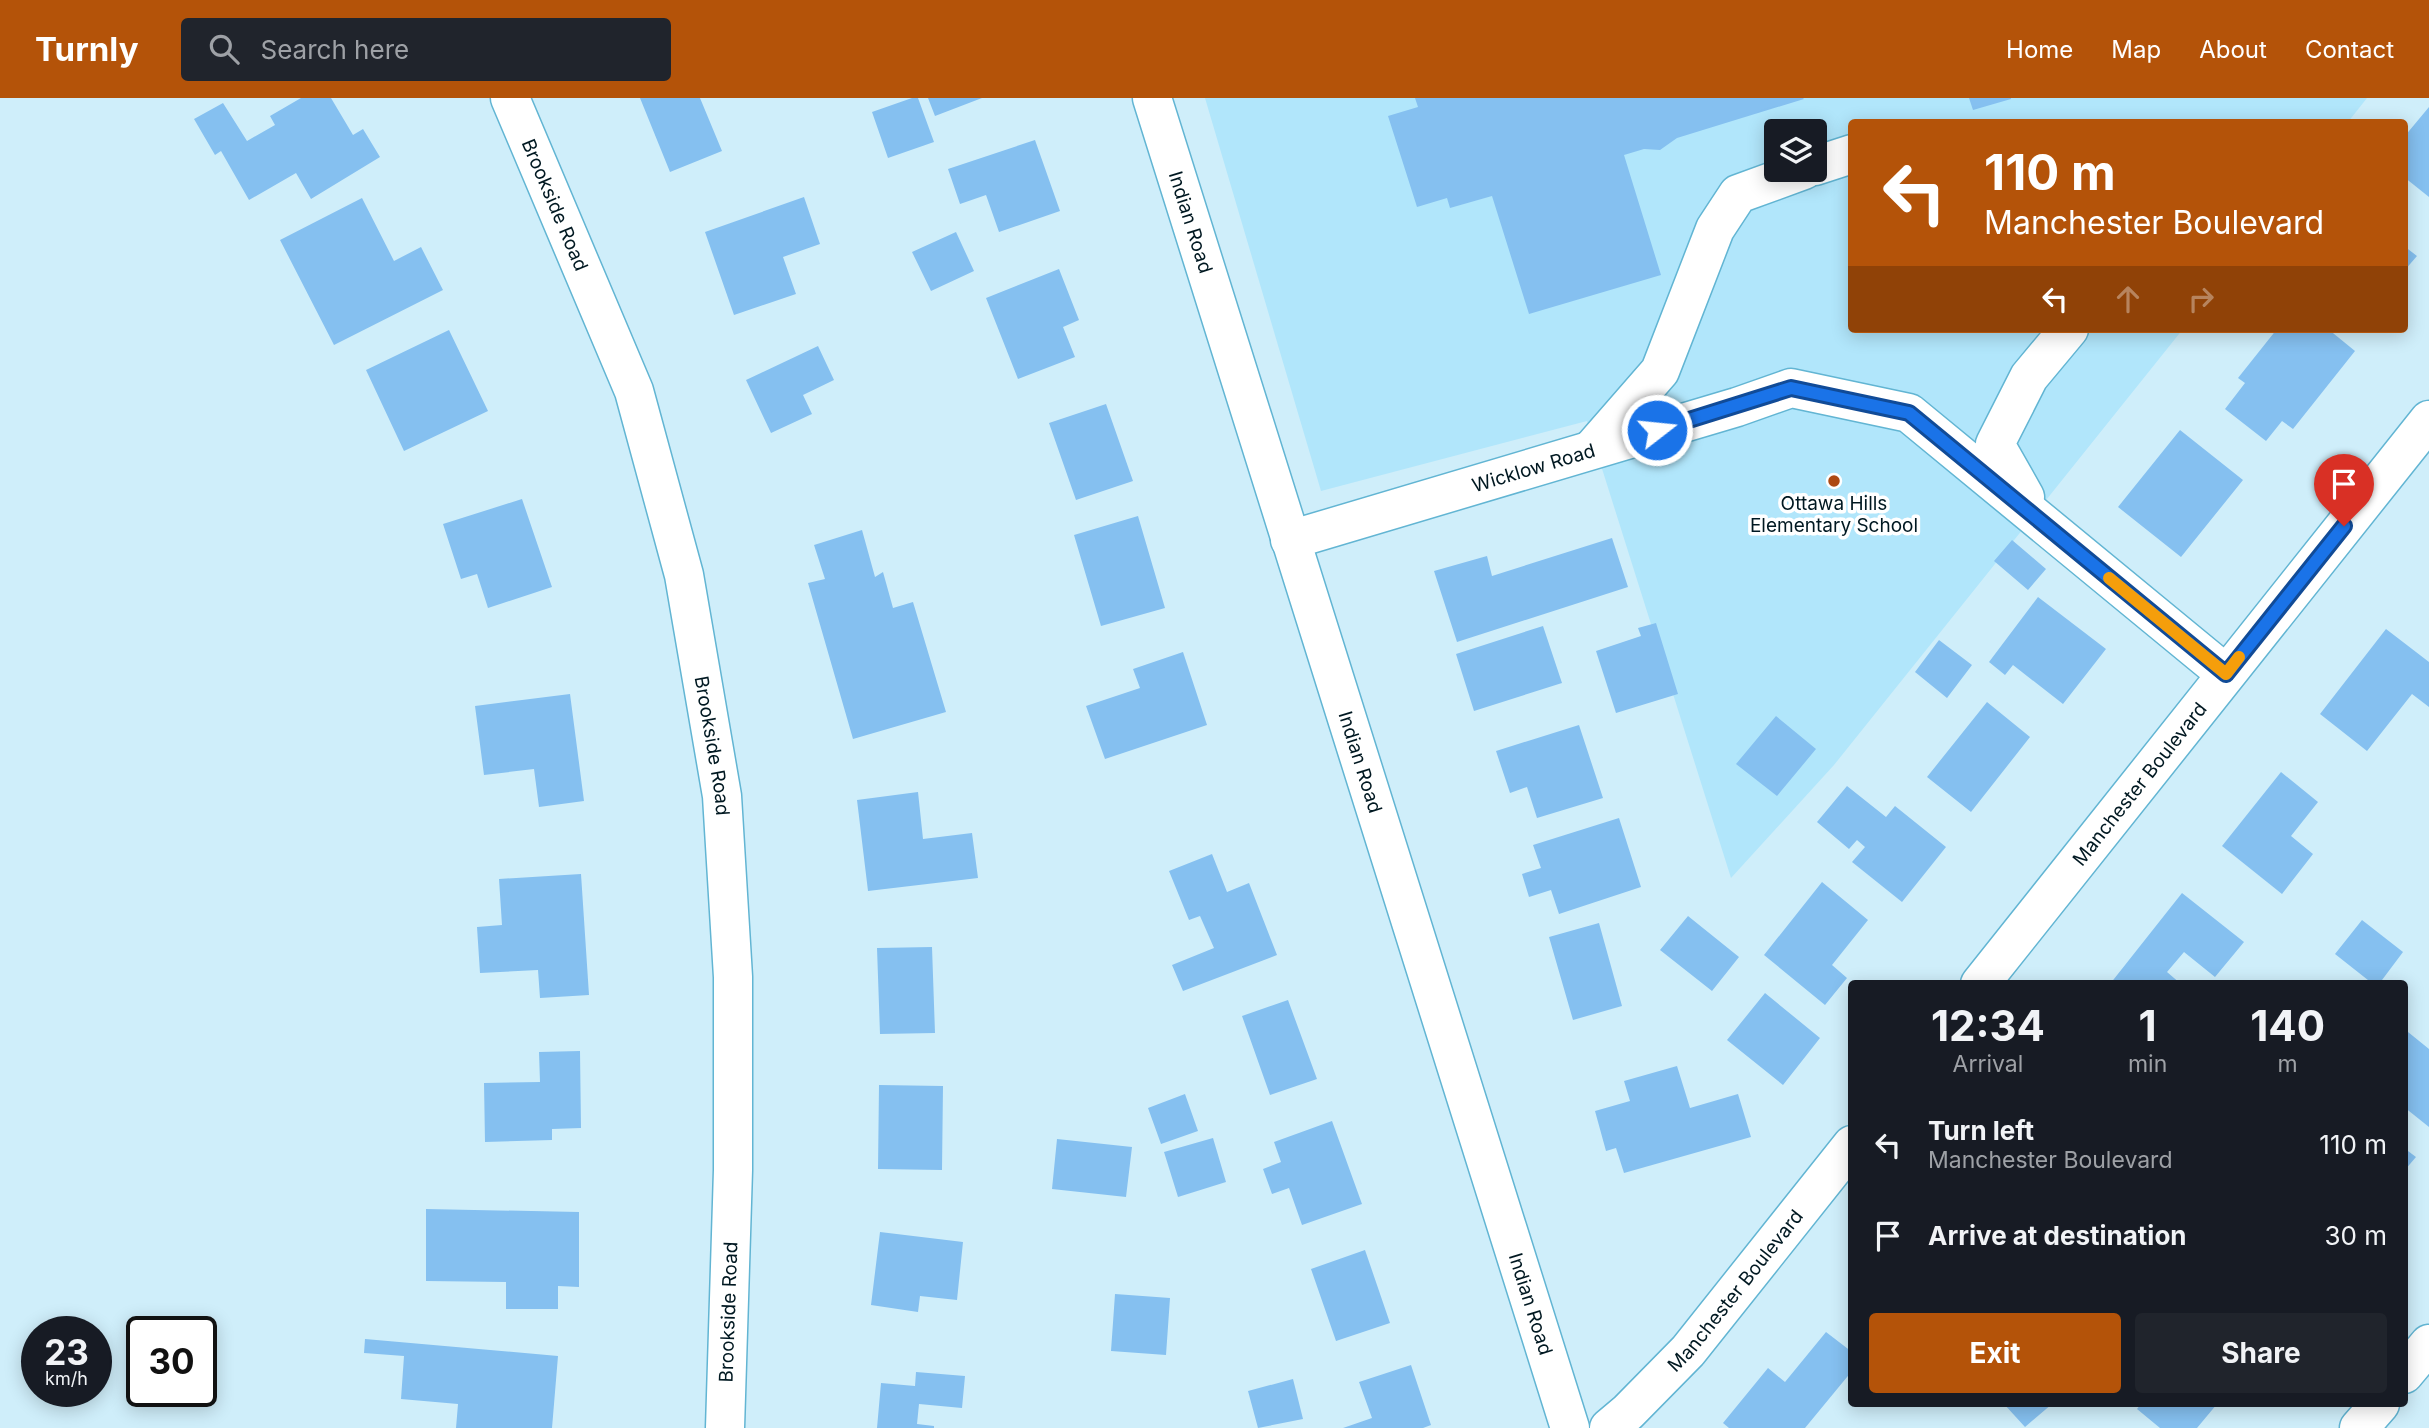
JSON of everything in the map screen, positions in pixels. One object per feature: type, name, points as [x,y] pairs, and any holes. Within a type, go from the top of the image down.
[{"type":"street","name":"Brookside Road","points":[[510,98],[634,391],[684,575],[722,796],[733,977],[733,1170],[725,1428]]},
{"type":"street","name":"Indian Road","points":[[1152,98],[1570,1428]]},
{"type":"street","points":[[1827,162],[1848,155]]},
{"type":"street","points":[[1592,449],[1660,370],[1715,229],[1738,194],[1771,182]]},
{"type":"street","points":[[2036,517],[1995,444],[2029,377],[2066,333]]},
{"type":"street","name":"Wicklow Road","points":[[1290,540],[1791,388],[1909,413],[2226,674]]},
{"type":"street","name":"Manchester Boulevard","points":[[1983,980],[2429,420]]},
{"type":"street","name":"Manchester Boulevard","points":[[1609,1428],[1688,1351],[1848,1150]]},
{"type":"street","points":[[2408,1369],[2429,1344]]},
{"type":"street","points":[[2360,1428],[2378,1407]]},
{"type":"shaded area","name":"Ottawa Hills Elementary School","points":[[1205,98],[2367,98],[2350,119],[1848,119],[1848,333],[2180,333],[1834,765],[1731,878],[1587,421],[1321,491]]},
{"type":"building","points":[[301,98],[331,98],[353,135],[363,129],[380,157],[311,199],[296,173],[249,200],[221,151],[215,155],[194,119],[223,103],[247,141],[275,125],[270,116]]},
{"type":"building","points":[[640,98],[700,98],[722,151],[670,172]]},
{"type":"building","points":[[918,98],[934,142],[888,158],[872,112]]},
{"type":"building","points":[[928,98],[982,98],[935,116]]},
{"type":"building","points":[[1415,98],[1804,99],[1677,138],[1660,150],[1644,149],[1624,155],[1661,275],[1529,314],[1492,196],[1450,208],[1447,198],[1417,207],[1388,116],[1418,107]]},
{"type":"building","points":[[1969,98],[2011,98],[2011,99],[1973,110]]},
{"type":"building","points":[[2429,107],[2429,197],[2408,180],[2408,132]]},
{"type":"building","points":[[1035,140],[1060,211],[999,232],[986,195],[960,204],[948,169]]},
{"type":"building","points":[[804,197],[820,244],[783,257],[796,294],[734,315],[705,232]]},
{"type":"building","points":[[362,198],[394,261],[421,247],[443,290],[334,345],[280,240]]},
{"type":"building","points":[[956,232],[974,271],[931,291],[912,252]]},
{"type":"building","points":[[2408,249],[2417,256],[2408,266]]},
{"type":"building","points":[[1059,269],[1079,320],[1063,327],[1075,357],[1018,379],[986,298]]},
{"type":"building","points":[[449,330],[488,411],[404,451],[366,370]]},
{"type":"building","points":[[2274,333],[2333,333],[2355,351],[2293,429],[2282,421],[2266,441],[2225,409],[2245,383],[2238,378]]},
{"type":"building","points":[[818,346],[834,380],[803,395],[812,414],[771,433],[746,380]]},
{"type":"building","points":[[1106,404],[1133,481],[1076,500],[1049,423]]},
{"type":"building","points":[[2180,430],[2243,480],[2181,557],[2118,507]]},
{"type":"building","points":[[522,499],[552,587],[488,608],[477,574],[461,579],[443,524]]},
{"type":"building","points":[[1138,516],[1165,608],[1101,626],[1074,535]]},
{"type":"building","points":[[862,530],[875,577],[883,572],[893,608],[913,602],[946,712],[853,739],[808,583],[825,579],[814,545]]},
{"type":"building","points":[[1612,538],[1628,587],[1457,642],[1434,571],[1487,556],[1492,576]]},
{"type":"building","points":[[2012,540],[2046,569],[2028,590],[1994,561]]},
{"type":"building","points":[[2038,597],[2106,649],[2063,704],[2013,665],[2005,675],[1989,662]]},
{"type":"building","points":[[1656,623],[1678,694],[1616,713],[1596,651],[1641,636],[1638,628]]},
{"type":"building","points":[[1543,626],[1562,683],[1474,711],[1456,654]]},
{"type":"building","points":[[2386,629],[2429,662],[2429,707],[2412,694],[2367,751],[2320,714]]},
{"type":"building","points":[[1939,640],[1972,665],[1947,698],[1915,672]]},
{"type":"building","points":[[1183,652],[1207,725],[1105,759],[1086,706],[1140,688],[1133,669]]},
{"type":"building","points":[[570,694],[584,801],[539,807],[534,769],[484,775],[475,706]]},
{"type":"building","points":[[1987,702],[2030,737],[1971,812],[1927,777]]},
{"type":"building","points":[[1776,716],[1816,749],[1777,796],[1736,764]]},
{"type":"building","points":[[1579,725],[1603,798],[1537,818],[1527,787],[1510,793],[1496,751]]},
{"type":"building","points":[[2281,772],[2318,802],[2291,836],[2313,854],[2282,894],[2222,846]]},
{"type":"building","points":[[1847,786],[1886,817],[1895,806],[1946,847],[1902,902],[1852,862],[1865,847],[1857,840],[1849,849],[1817,822]]},
{"type":"building","points":[[918,792],[923,839],[972,833],[978,878],[868,891],[857,800]]},
{"type":"building","points":[[1619,818],[1641,887],[1559,914],[1551,890],[1529,897],[1522,874],[1541,868],[1533,845]]},
{"type":"building","points":[[1212,854],[1227,892],[1249,883],[1277,955],[1183,991],[1172,965],[1214,948],[1200,916],[1189,920],[1169,871]]},
{"type":"building","points":[[581,874],[589,995],[540,998],[538,970],[480,973],[477,927],[502,925],[499,879]]},
{"type":"building","points":[[1822,882],[1868,920],[1832,965],[1847,978],[1825,1005],[1764,955]]},
{"type":"building","points":[[2182,893],[2244,942],[2215,977],[2184,952],[2167,972],[2176,980],[2113,980]]},
{"type":"building","points":[[1688,916],[1739,957],[1712,991],[1660,950]]},
{"type":"building","points":[[2362,920],[2403,952],[2382,980],[2368,980],[2335,954]]},
{"type":"building","points":[[1599,923],[1622,1006],[1573,1020],[1549,937]]},
{"type":"building","points":[[932,947],[935,1033],[880,1034],[877,948]]},
{"type":"building","points":[[1765,993],[1820,1038],[1783,1085],[1727,1040]]},
{"type":"building","points":[[1288,1000],[1317,1079],[1270,1095],[1242,1016]]},
{"type":"building","points":[[2408,1032],[2429,1049],[2429,1127],[2408,1110]]},
{"type":"building","points":[[580,1051],[581,1128],[552,1129],[552,1140],[485,1142],[484,1083],[540,1082],[539,1052]]},
{"type":"building","points":[[1677,1066],[1690,1108],[1738,1094],[1751,1137],[1624,1173],[1616,1148],[1606,1151],[1595,1111],[1630,1101],[1624,1081]]},
{"type":"building","points":[[879,1085],[943,1086],[942,1170],[878,1169]]},
{"type":"building","points":[[1185,1094],[1198,1131],[1161,1144],[1148,1108]]},
{"type":"building","points":[[1332,1121],[1362,1204],[1302,1225],[1289,1188],[1272,1194],[1263,1169],[1281,1162],[1274,1142]]},
{"type":"building","points":[[1213,1138],[1226,1182],[1178,1197],[1164,1152]]},
{"type":"building","points":[[1057,1139],[1132,1147],[1126,1197],[1052,1189]]},
{"type":"building","points":[[2408,1151],[2416,1157],[2408,1166]]},
{"type":"building","points":[[426,1209],[579,1212],[579,1287],[558,1286],[558,1309],[506,1309],[506,1282],[426,1281]]},
{"type":"building","points":[[880,1232],[963,1242],[957,1300],[920,1296],[918,1312],[871,1305]]},
{"type":"building","points":[[1365,1250],[1390,1323],[1336,1341],[1311,1269]]},
{"type":"building","points":[[1115,1294],[1170,1298],[1166,1355],[1111,1351]]},
{"type":"building","points":[[1826,1332],[1848,1349],[1848,1376],[1805,1428],[1729,1428],[1723,1423],[1768,1368],[1785,1382]]},
{"type":"building","points":[[365,1339],[558,1356],[552,1428],[456,1428],[458,1404],[401,1399],[404,1356],[364,1353]]},
{"type":"building","points":[[1411,1365],[1431,1425],[1423,1428],[1343,1428],[1372,1418],[1359,1382]]},
{"type":"building","points":[[916,1372],[965,1376],[962,1408],[919,1404],[917,1424],[934,1428],[877,1428],[881,1383],[915,1386]]},
{"type":"building","points":[[1293,1379],[1303,1419],[1258,1428],[1248,1391]]},
{"type":"building","points":[[2007,1407],[2048,1407],[2025,1427]]},
{"type":"building","points":[[2214,1407],[2197,1428],[2160,1428],[2137,1409]]},
{"type":"slow traffic","points":[[2109,578],[2226,674],[2239,657]]},
{"type":"place","name":"Ottawa Hills Elementary School","points":[[1834,481]]},
{"type":"route","points":[[1657,430],[1791,388],[1909,413],[2226,674],[2344,526]]}]
